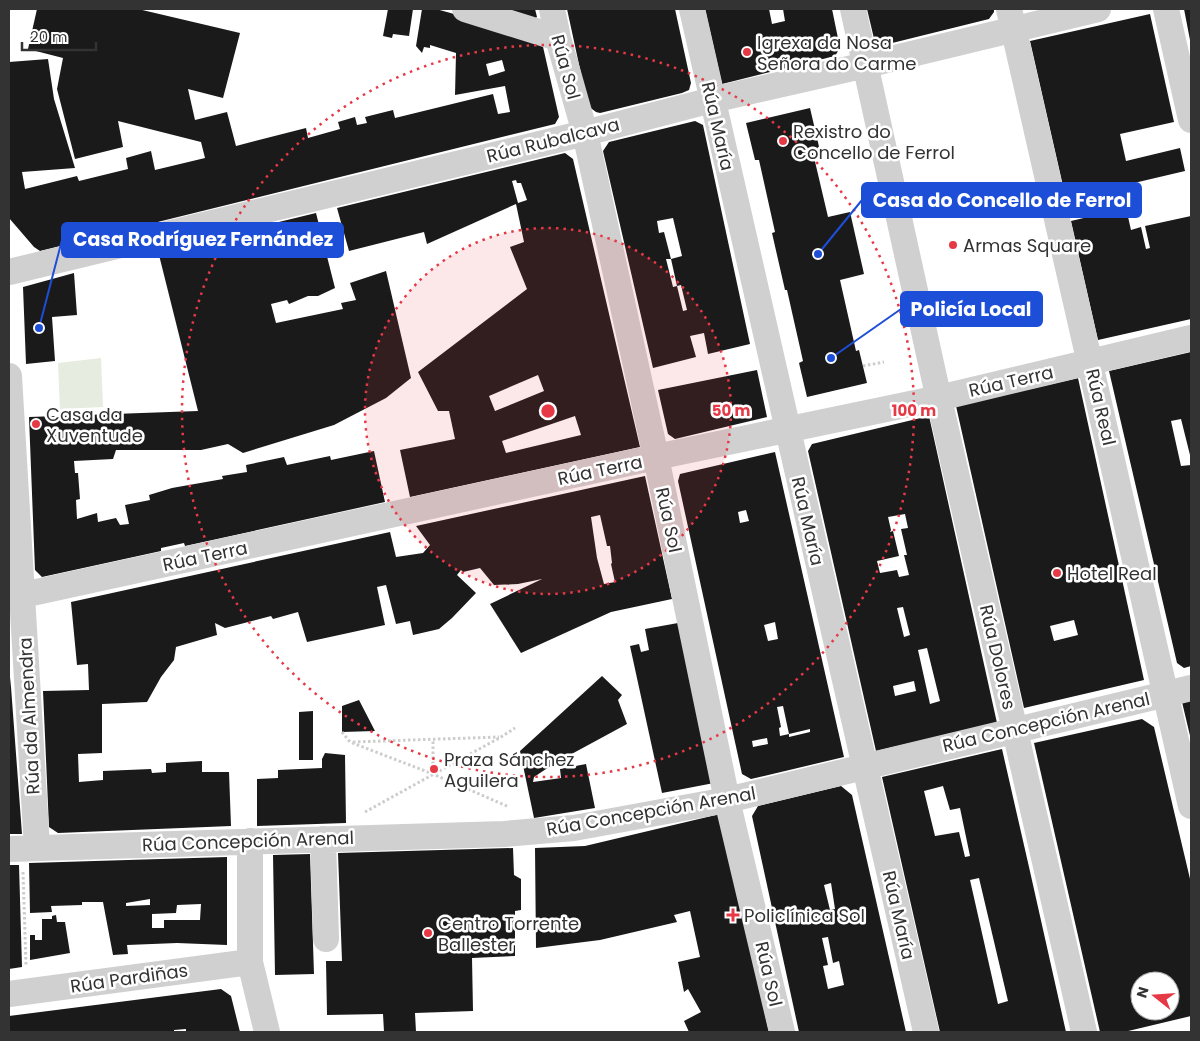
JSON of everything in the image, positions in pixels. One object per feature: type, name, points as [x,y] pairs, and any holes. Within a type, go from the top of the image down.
[{"type":"street","points":[[466,9],[558,38]]},
{"type":"street","name":"Rúa Sol","points":[[552,9],[558,38],[585,133],[656,457],[727,800],[782,1032]]},
{"type":"street","name":"Rúa María","points":[[692,9],[786,430],[926,1032]]},
{"type":"street","name":"Rúa Dolores","points":[[853,9],[939,398],[1084,1032]]},
{"type":"street","name":"Rúa Rubalcava","points":[[9,272],[585,133],[712,100],[866,65],[1012,19],[1098,9]]},
{"type":"street","points":[[1166,9],[1191,120]]},
{"type":"street","name":"Rúa Real","points":[[1012,19],[1191,806]]},
{"type":"street","name":"Rúa Terra","points":[[16,596],[656,457],[939,398],[1191,338]]},
{"type":"street","name":"Rúa da Almendra","points":[[9,376],[22,849]]},
{"type":"street","name":"Rúa Concepción Arenal","points":[[22,849],[335,839],[574,828],[727,800],[1191,688]]},
{"type":"street","points":[[326,939],[335,839]]},
{"type":"street","points":[[250,841],[250,962],[267,1032]]},
{"type":"street","name":"Rúa Pardiñas","points":[[17,993],[250,962]]},
{"type":"path","points":[[815,131],[825,128]]},
{"type":"path","points":[[863,366],[884,362]]},
{"type":"path","points":[[335,839],[346,823],[515,728]]},
{"type":"path","points":[[342,732],[350,742],[433,774],[534,818],[534,831]]},
{"type":"path","points":[[350,742],[501,737]]},
{"type":"path","points":[[433,740],[433,774]]},
{"type":"path","points":[[17,993],[25,919],[22,849]]},
{"type":"shaded area","points":[[101,358],[103,407],[60,409],[58,363]]},
{"type":"building","points":[[37,9],[138,9],[240,33],[223,98],[188,89],[195,120],[227,112],[236,146],[306,128],[308,138],[340,129],[338,122],[355,117],[357,125],[367,123],[365,117],[393,110],[395,118],[493,94],[498,114],[510,112],[505,86],[455,95],[456,53],[430,45],[430,48],[424,47],[422,53],[416,46],[422,9],[436,9],[541,38],[559,117],[555,124],[40,251],[34,247],[9,218],[9,62],[48,59],[54,99],[75,168],[22,172],[25,189],[77,176],[79,181],[128,169],[126,158],[151,151],[155,170],[205,158],[201,142],[118,121],[123,147],[75,159],[57,89],[63,58],[28,49]],"holes":[[[502,60],[505,71],[489,76],[486,64]]]},
{"type":"building","points":[[388,9],[413,9],[409,36],[393,34],[392,38],[383,36]]},
{"type":"building","points":[[494,9],[535,9],[537,17],[532,21]]},
{"type":"building","points":[[567,9],[675,9],[691,83],[689,90],[600,113],[596,112],[588,106]]},
{"type":"building","points":[[705,9],[769,9],[772,24],[785,21],[783,9],[832,9],[840,48],[835,56],[722,84]]},
{"type":"building","points":[[867,9],[994,9],[994,12],[989,19],[876,47]]},
{"type":"building","points":[[1184,9],[1191,9],[1191,40],[1190,40]]},
{"type":"building","points":[[1150,14],[1174,122],[1120,134],[1126,161],[1180,148],[1185,171],[1066,199],[1030,41]]},
{"type":"building","points":[[810,108],[820,151],[813,153],[828,217],[850,212],[864,274],[840,280],[856,351],[859,350],[867,383],[807,397],[799,363],[803,361],[772,233],[775,232],[759,160],[755,160],[746,123]]},
{"type":"building","points":[[695,121],[703,125],[750,344],[708,354],[704,333],[690,336],[696,357],[653,368],[603,151],[609,142]],"holes":[[[673,218],[682,256],[671,259],[664,232],[659,233],[657,221]],[[666,259],[671,259],[677,286],[673,287]],[[681,285],[687,310],[683,311],[677,286]]]},
{"type":"building","points":[[565,153],[573,159],[640,447],[410,497],[400,450],[455,439],[449,411],[438,411],[418,372],[527,289],[510,247],[524,242],[516,204],[427,244],[424,232],[349,251],[337,208]],"holes":[[[516,180],[517,183],[521,183],[527,200],[518,203],[512,181]],[[538,375],[544,391],[495,411],[489,396]],[[575,416],[581,435],[506,453],[502,441]]]},
{"type":"building","points":[[1126,208],[1131,230],[1141,227],[1146,249],[1150,248],[1145,226],[1191,216],[1191,319],[1098,340],[1071,221]]},
{"type":"building","points":[[316,213],[335,288],[318,296],[308,296],[289,304],[287,300],[271,304],[276,323],[343,309],[341,303],[356,300],[350,283],[386,271],[411,378],[386,398],[334,425],[243,453],[228,444],[201,450],[116,450],[113,459],[74,461],[75,473],[78,473],[80,499],[76,500],[77,519],[97,513],[98,522],[116,518],[120,525],[129,524],[125,505],[150,500],[149,495],[172,488],[223,479],[222,476],[247,472],[246,465],[284,457],[287,465],[330,456],[331,460],[374,451],[385,502],[185,546],[184,543],[161,548],[161,551],[42,577],[35,570],[29,417],[198,411],[158,251]]},
{"type":"building","points":[[74,273],[77,315],[52,317],[55,361],[26,364],[23,287]]},
{"type":"building","points":[[1191,352],[1191,459],[1181,419],[1171,421],[1181,466],[1191,465],[1191,666],[1184,668],[1177,663],[1109,371]]},
{"type":"building","points":[[757,370],[767,417],[675,439],[668,434],[658,390]]},
{"type":"building","points":[[1078,378],[1144,680],[1024,708],[956,406]],"holes":[[[1074,620],[1078,635],[1054,641],[1050,626]]]},
{"type":"building","points":[[929,416],[997,723],[876,751],[808,451],[812,444]],"holes":[[[905,514],[908,528],[901,529],[909,575],[899,577],[897,570],[880,573],[877,561],[899,556],[893,531],[890,532],[888,517]],[[903,607],[910,635],[904,637],[897,608]],[[927,648],[940,701],[930,704],[918,650]],[[914,681],[916,691],[895,696],[893,686]]]},
{"type":"building","points":[[775,452],[844,757],[751,779],[742,774],[678,481],[680,474]],"holes":[[[746,510],[749,521],[740,523],[738,512]],[[775,622],[778,639],[768,641],[764,625]],[[783,706],[789,734],[780,736],[779,728],[781,727],[777,707]],[[810,729],[810,732],[789,737],[789,734]],[[767,738],[768,744],[753,747],[752,741]]]},
{"type":"building","points":[[645,476],[672,599],[611,612],[521,653],[490,604],[542,579],[518,584],[494,585],[480,568],[463,572],[461,570],[457,575],[476,593],[452,618],[439,629],[413,635],[410,621],[396,624],[386,585],[377,587],[385,625],[307,642],[298,612],[273,619],[271,616],[225,628],[215,623],[217,635],[176,647],[174,660],[161,677],[147,702],[102,704],[102,753],[78,754],[79,782],[103,780],[103,771],[151,769],[152,773],[166,772],[166,763],[202,761],[202,772],[229,772],[231,826],[58,833],[49,827],[43,691],[89,690],[88,664],[77,665],[71,602],[390,532],[396,557],[423,553],[430,545],[416,526]],"holes":[[[600,515],[607,546],[610,546],[615,582],[604,584],[597,558],[591,517]]]},
{"type":"building","points":[[678,623],[714,783],[662,793],[630,646],[639,644],[641,652],[649,650],[645,629]]},
{"type":"building","points":[[602,676],[622,695],[618,700],[627,724],[555,763],[534,777],[533,782],[561,778],[560,769],[586,764],[595,808],[534,818],[520,751]]},
{"type":"building","points":[[9,677],[11,687],[22,834],[9,834]]},
{"type":"building","points":[[359,700],[375,731],[342,732],[342,706]]},
{"type":"building","points":[[1191,700],[1191,740],[1182,702]]},
{"type":"building","points":[[313,711],[313,760],[299,760],[299,712]]},
{"type":"building","points":[[1142,719],[1154,727],[1191,883],[1191,1016],[1180,1019],[1180,971],[1130,971],[1130,1021],[1170,1021],[1124,1032],[1100,1032],[1034,743]]},
{"type":"building","points":[[1002,749],[1066,1032],[940,1032],[882,777]],"holes":[[[943,786],[950,810],[960,808],[970,856],[965,857],[959,832],[935,836],[924,791]],[[979,878],[1008,1001],[998,1004],[970,880]]]},
{"type":"building","points":[[325,753],[345,755],[346,823],[257,826],[257,779],[278,778],[278,770],[322,768],[322,759]]},
{"type":"building","points":[[841,786],[852,795],[906,1032],[799,1032],[752,816],[758,806]],"holes":[[[831,883],[835,909],[830,910],[824,885]],[[828,937],[833,963],[839,961],[844,985],[828,989],[823,966],[828,965],[822,938]]]},
{"type":"building","points":[[720,814],[769,1032],[689,1032],[684,1021],[701,1012],[688,989],[684,992],[678,962],[700,957],[690,911],[674,915],[677,922],[600,940],[536,948],[535,848],[585,846]]},
{"type":"building","name":"Centro Torrente Ballester","points":[[513,848],[514,875],[521,879],[521,910],[515,911],[515,956],[472,958],[473,1011],[415,1013],[416,1032],[384,1032],[383,1014],[327,1015],[326,961],[342,961],[338,853]]},
{"type":"building","points":[[310,854],[314,974],[275,975],[273,855]]},
{"type":"building","points":[[227,857],[227,945],[177,943],[127,945],[128,954],[113,955],[103,902],[82,902],[82,905],[51,906],[52,912],[30,913],[29,863]],"holes":[[[150,899],[150,905],[126,906],[126,903]],[[201,904],[200,920],[164,920],[164,928],[152,928],[152,914],[176,913],[177,905]]]},
{"type":"building","points":[[9,865],[19,865],[22,967],[9,969]]},
{"type":"building","points":[[56,915],[57,922],[65,922],[70,953],[30,960],[30,935],[35,935],[35,940],[42,940],[42,919],[52,919],[52,916]]},
{"type":"building","points":[[221,989],[231,996],[240,1032],[186,1032],[186,1029],[174,1030],[174,1032],[9,1032],[9,1016]]},
{"type":"place","name":"Igrexa da Nosa Señora do Carme","points":[[747,52]]},
{"type":"place","name":"Rexistro do Concello de Ferrol","points":[[783,141]]},
{"type":"place","name":"Armas Square","points":[[953,245]]},
{"type":"place","name":"Casa do Concello de Ferrol","points":[[818,254]]},
{"type":"place","name":"Casa Rodríguez Fernández","points":[[39,328]]},
{"type":"place","name":"Policía Local","points":[[831,358]]},
{"type":"place","name":"Casa da Xuventude","points":[[36,424]]},
{"type":"place","name":"Hotel Real","points":[[1057,573]]},
{"type":"place","name":"Praza Sánchez Aguilera","points":[[434,769]]},
{"type":"place","name":"Policlínica Sol","points":[[733,915]]},
{"type":"place","name":"Centro Torrente Ballester","points":[[428,933]]}]
